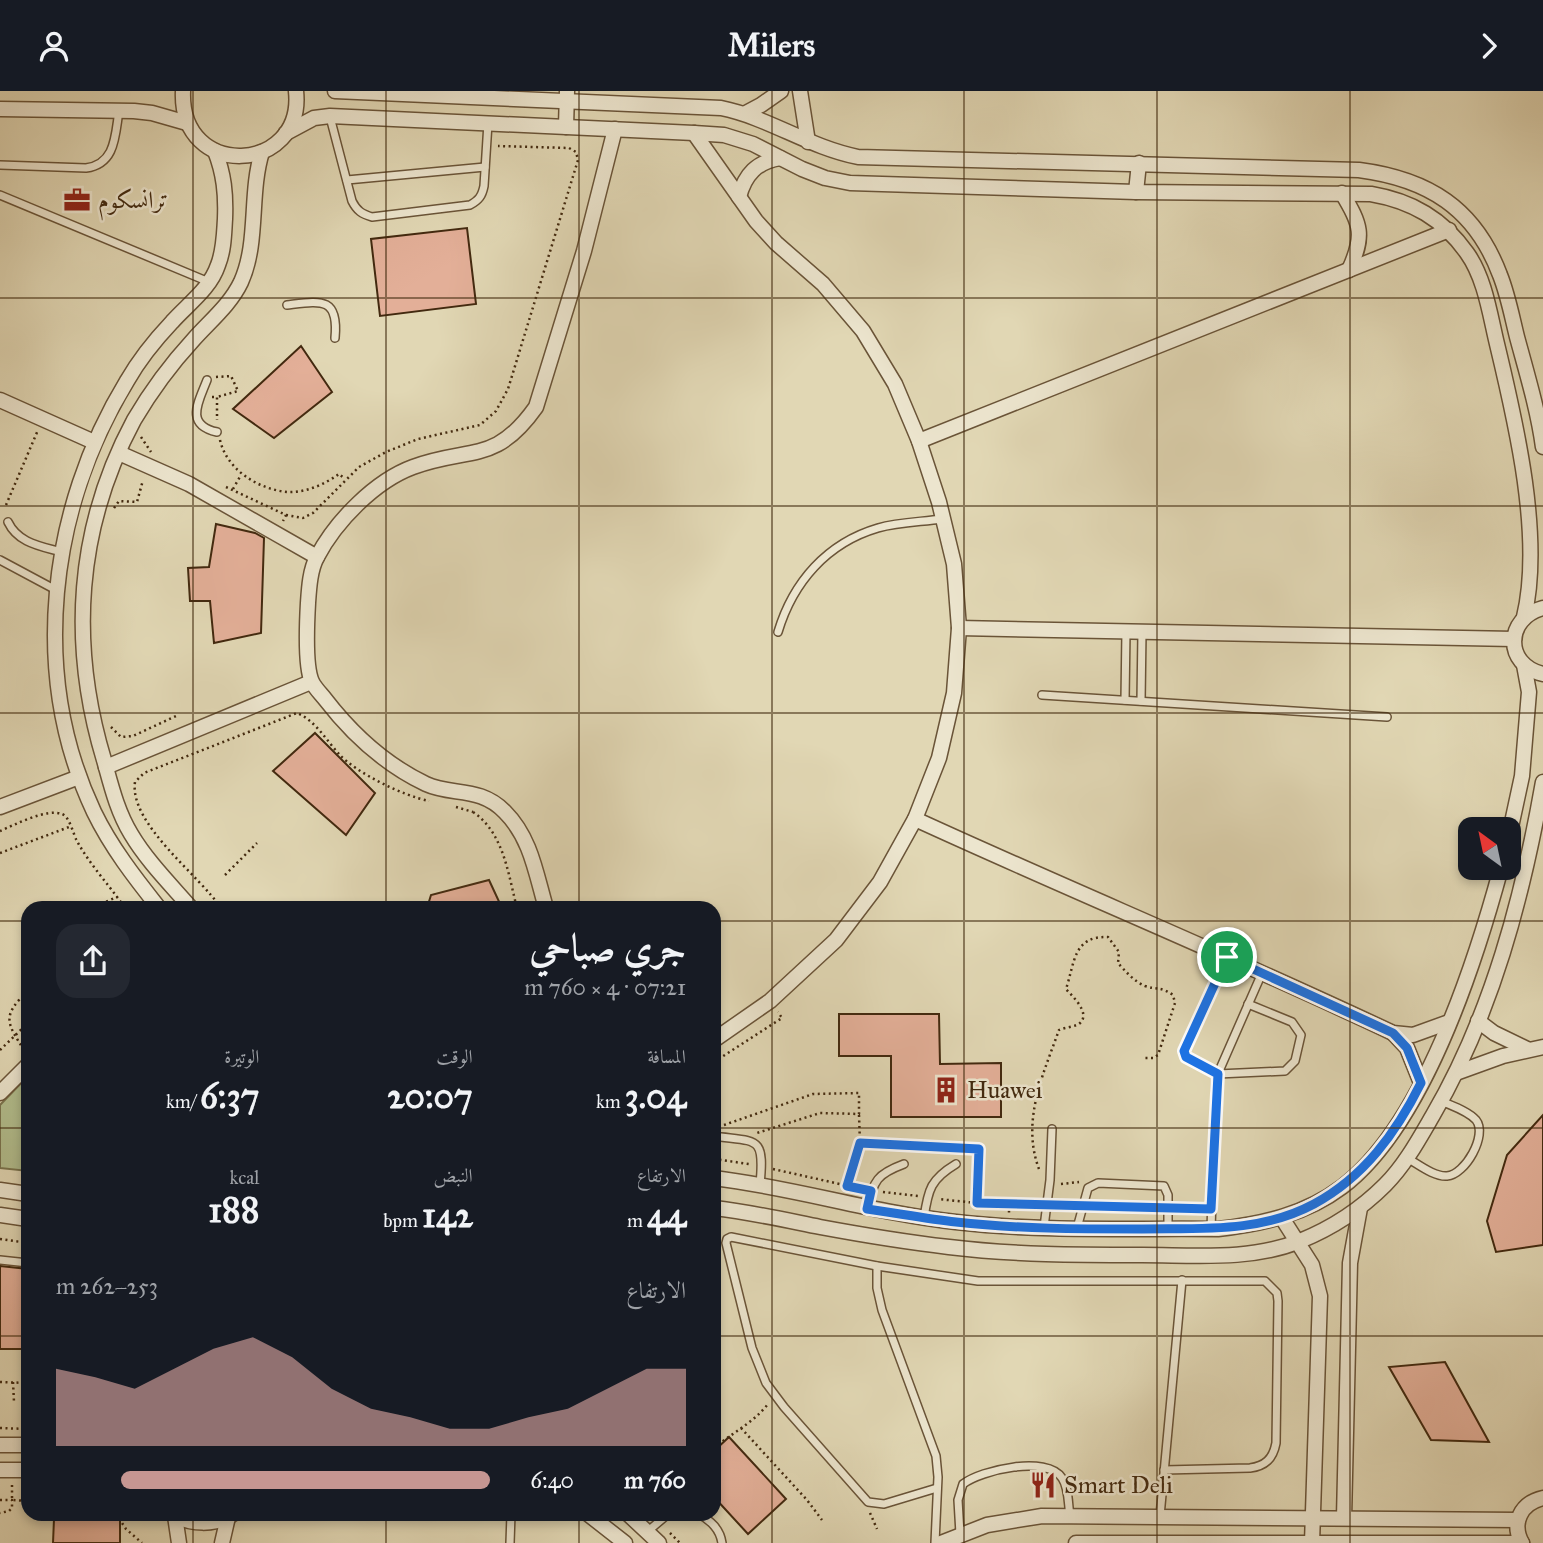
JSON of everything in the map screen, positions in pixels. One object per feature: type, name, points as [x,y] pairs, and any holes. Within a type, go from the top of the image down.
[{"type":"street","points":[[183,91],[182,106],[194,135],[215,151],[238,157],[262,152],[286,133],[314,118],[330,116],[724,135],[753,143],[825,178],[850,183],[1136,192],[1342,193],[1392,198],[1413,205],[1449,230],[1469,256],[1482,286],[1520,439],[1533,556],[1533,580],[1524,617]]},
{"type":"street","points":[[286,133],[294,118],[296,91]]},
{"type":"street","points":[[335,91],[545,95],[721,108],[767,121],[832,152],[858,157],[1359,170],[1390,174],[1429,190],[1447,201],[1470,222],[1488,248],[1501,277],[1539,398],[1543,447]]},
{"type":"street","points":[[746,113],[781,91]]},
{"type":"street","points":[[800,91],[808,142]]},
{"type":"street","points":[[544,126],[545,95]]},
{"type":"street","points":[[566,127],[567,96]]},
{"type":"street","points":[[0,109],[152,113],[187,123]]},
{"type":"street","points":[[544,901],[527,842],[503,809],[468,792],[427,784],[396,766],[362,742],[312,682],[307,642],[308,603],[311,575],[317,557],[361,500],[384,482],[410,468],[438,459],[482,452],[504,442],[522,426],[536,407],[576,277],[615,129]]},
{"type":"street","points":[[694,133],[756,221],[776,243],[823,283],[863,331],[895,384],[919,441],[943,519],[954,564],[959,628],[954,694],[939,758],[915,819],[880,882],[836,940],[770,1001],[721,1035]]},
{"type":"street","points":[[154,901],[117,852],[79,777],[65,725],[57,669],[56,590],[61,552],[80,478],[94,442],[128,378],[149,349],[209,283],[217,268],[222,252],[226,199],[221,166],[215,151]]},
{"type":"street","points":[[185,901],[132,835],[115,801],[91,719],[84,669],[82,614],[89,547],[101,499],[119,453],[152,390],[173,362],[230,300],[240,284],[246,267],[254,184],[262,152]]},
{"type":"street","points":[[739,197],[748,174],[757,166],[780,157]]},
{"type":"street","points":[[1136,192],[1139,163]]},
{"type":"street","points":[[1342,193],[1357,218],[1360,229],[1358,250],[1349,270]]},
{"type":"street","points":[[919,441],[1449,230]]},
{"type":"street","points":[[0,400],[94,442]]},
{"type":"street","points":[[119,453],[189,484],[317,557]]},
{"type":"street","points":[[1543,608],[1524,617],[1514,639],[1518,658],[1532,671],[1543,674]]},
{"type":"street","points":[[959,628],[1514,639]]},
{"type":"street","points":[[1513,817],[1522,776],[1528,692],[1524,665]]},
{"type":"street","points":[[57,669],[84,669]]},
{"type":"street","points":[[106,767],[312,682]]},
{"type":"street","points":[[0,807],[79,777]]},
{"type":"street","points":[[721,1209],[951,1248],[1034,1255],[1225,1255],[1262,1251],[1298,1242],[1330,1227],[1360,1207],[1385,1184],[1407,1158],[1456,1073],[1478,1021],[1511,923],[1524,876],[1543,782]]},
{"type":"street","points":[[915,819],[1031,873],[1262,972],[1393,1033],[1413,1035],[1448,1022]]},
{"type":"street","points":[[721,1179],[760,1184],[867,1209],[924,1218],[1009,1226],[1211,1229],[1251,1226],[1282,1218],[1313,1205],[1341,1188],[1366,1166],[1406,1113],[1448,1022],[1497,880]]},
{"type":"street","points":[[1478,1021],[1502,1038],[1527,1049]]},
{"type":"street","points":[[1393,1033],[1407,1048],[1421,1083]]},
{"type":"street","points":[[1456,1073],[1527,1049],[1543,1047]]},
{"type":"street","points":[[0,1093],[21,1072]]},
{"type":"street","points":[[0,1190],[21,1192]]},
{"type":"street","points":[[1344,1518],[1349,1272],[1360,1207]]},
{"type":"street","points":[[0,1215],[21,1218]]},
{"type":"street","points":[[1282,1218],[1312,1265],[1320,1296],[1312,1543]]},
{"type":"street","points":[[1034,1255],[1039,1227]]},
{"type":"street","points":[[0,1445],[21,1445]]},
{"type":"street","points":[[1076,1543],[1522,1543],[1517,1532],[1518,1520],[1525,1507],[1543,1499]]},
{"type":"street","points":[[941,1543],[960,1534],[1014,1519],[1070,1516],[1518,1520]]},
{"type":"street","points":[[175,1521],[179,1543]]},
{"type":"street","points":[[194,1521],[215,1521]]},
{"type":"street","points":[[222,1543],[228,1521]]},
{"type":"street","points":[[604,1521],[625,1543]]},
{"type":"street","points":[[636,1521],[659,1543]]},
{"type":"lane","points":[[0,165],[86,168],[99,165],[112,151],[119,111]]},
{"type":"lane","points":[[330,116],[356,209],[363,215],[372,217],[470,205],[477,201],[482,194],[488,123]]},
{"type":"lane","points":[[347,180],[485,167]]},
{"type":"lane","points":[[0,195],[209,283]]},
{"type":"lane","points":[[287,305],[319,301],[328,305],[337,321],[335,338]]},
{"type":"lane","points":[[208,380],[196,415],[200,424],[218,433]]},
{"type":"lane","points":[[778,632],[786,608],[798,586],[834,549],[880,528],[943,519]]},
{"type":"lane","points":[[8,522],[23,540],[61,552]]},
{"type":"lane","points":[[0,560],[56,590]]},
{"type":"lane","points":[[1125,700],[1126,631]]},
{"type":"lane","points":[[1141,701],[1142,632]]},
{"type":"lane","points":[[1042,695],[1387,717]]},
{"type":"lane","points":[[1227,957],[1184,1051],[1186,1057],[1218,1074],[1285,1071],[1295,1061],[1301,1035],[1292,1022],[1248,1004]]},
{"type":"lane","points":[[1211,1229],[1218,1074],[1262,972]]},
{"type":"lane","points":[[1407,1158],[1440,1175],[1448,1176],[1464,1168],[1480,1137],[1480,1128],[1470,1115],[1441,1101]]},
{"type":"lane","points":[[1039,1227],[1047,1205],[1051,1180],[1052,1129]]},
{"type":"lane","points":[[721,1137],[751,1141],[758,1145],[762,1151],[760,1184]]},
{"type":"lane","points":[[867,1209],[875,1181],[881,1175],[904,1164]]},
{"type":"lane","points":[[924,1218],[927,1198],[936,1178],[956,1164]]},
{"type":"lane","points":[[1077,1229],[1088,1188],[1098,1183],[1164,1186],[1168,1195],[1168,1228]]},
{"type":"lane","points":[[937,1488],[884,1504],[871,1503],[862,1497],[775,1395],[752,1348],[727,1239],[731,1237],[877,1266],[978,1281],[1265,1281],[1277,1293],[1274,1453],[1260,1467],[1164,1470]]},
{"type":"lane","points":[[0,1260],[21,1262]]},
{"type":"lane","points":[[877,1266],[881,1310],[936,1456],[935,1543]]},
{"type":"lane","points":[[1160,1517],[1182,1280]]},
{"type":"lane","points":[[960,1534],[958,1500],[963,1484],[978,1475],[1006,1469],[1044,1466],[1054,1470],[1066,1486],[1070,1516]]},
{"type":"lane","points":[[510,1543],[511,1521]]},
{"type":"lane","points":[[648,1531],[660,1521]]},
{"type":"lane","points":[[710,1521],[721,1535],[722,1543]]},
{"type":"path","points":[[221,485],[286,515],[303,518],[313,513],[359,467],[418,439],[480,425],[496,411],[508,390],[578,160],[576,152],[569,148],[486,146]]},
{"type":"path","points":[[200,397],[218,397],[238,391],[231,376],[216,376]]},
{"type":"path","points":[[218,397],[218,433],[222,447],[241,475],[259,484],[288,492],[326,483],[339,474],[345,479]]},
{"type":"path","points":[[6,505],[43,419]]},
{"type":"path","points":[[112,511],[119,501],[136,502],[151,452],[141,435]]},
{"type":"path","points":[[225,505],[241,475]]},
{"type":"path","points":[[276,534],[286,515]]},
{"type":"path","points":[[214,901],[168,851],[135,801],[135,782],[144,773],[297,713],[306,716],[341,757],[396,792],[425,801]]},
{"type":"path","points":[[110,725],[113,732],[121,737],[133,736],[176,716]]},
{"type":"path","points":[[483,797],[473,812],[485,820],[500,844],[515,901]]},
{"type":"path","points":[[0,831],[52,812],[61,813],[67,817],[79,845],[120,901]]},
{"type":"path","points":[[0,853],[70,827]]},
{"type":"path","points":[[225,875],[257,843]]},
{"type":"path","points":[[108,901],[117,897]]},
{"type":"path","points":[[1098,1183],[1095,1180],[1058,1184],[1051,1180],[1038,1168],[1032,1141],[1034,1098],[1059,1030],[1079,1024],[1083,1019],[1083,1011],[1066,989],[1079,947],[1085,941],[1108,937],[1119,952],[1118,963],[1128,974],[1145,986],[1163,988],[1173,995],[1175,1003],[1158,1055],[1142,1058]]},
{"type":"path","points":[[21,997],[10,1013],[9,1025],[21,1045]]},
{"type":"path","points":[[721,1057],[782,1018],[770,1001]]},
{"type":"path","points":[[0,1050],[21,1030]]},
{"type":"path","points":[[721,1127],[813,1094],[859,1093],[860,1143],[847,1186]]},
{"type":"path","points":[[737,1139],[820,1113],[859,1114]]},
{"type":"path","points":[[860,1143],[979,1149],[977,1203]]},
{"type":"path","points":[[721,1160],[762,1166],[871,1191],[977,1203],[1211,1209]]},
{"type":"path","points":[[1009,1204],[1009,1226]]},
{"type":"path","points":[[0,1239],[21,1242]]},
{"type":"path","points":[[0,1382],[21,1383]]},
{"type":"path","points":[[13,1382],[14,1402]]},
{"type":"path","points":[[721,1442],[762,1412],[775,1395]]},
{"type":"path","points":[[0,1428],[21,1429]]},
{"type":"path","points":[[741,1428],[822,1520]]},
{"type":"path","points":[[0,1513],[12,1508],[6,1470]]},
{"type":"path","points":[[0,1500],[21,1501]]},
{"type":"path","points":[[871,1503],[870,1516],[877,1529]]},
{"type":"path","points":[[121,1521],[142,1543]]},
{"type":"green space","points":[[21,1083],[21,1170],[0,1168],[0,1105]]},
{"type":"building","points":[[467,228],[476,304],[380,316],[371,239]]},
{"type":"building","points":[[301,346],[332,392],[274,438],[233,409]]},
{"type":"building","points":[[216,524],[255,533],[264,538],[261,633],[214,643],[210,601],[190,601],[188,568],[209,567]]},
{"type":"building","points":[[315,733],[375,793],[346,835],[273,771]]},
{"type":"building","points":[[489,880],[499,901],[429,901],[431,895]]},
{"type":"building","name":"Huawei","points":[[839,1014],[939,1014],[940,1064],[1001,1063],[1001,1117],[891,1117],[891,1056],[839,1056]]},
{"type":"building","points":[[1543,1115],[1543,1245],[1496,1252],[1487,1221],[1507,1155]]},
{"type":"building","points":[[0,1266],[21,1268],[21,1349],[0,1349]]},
{"type":"building","points":[[1445,1362],[1489,1442],[1431,1440],[1389,1367]]},
{"type":"building","points":[[729,1437],[786,1499],[748,1534],[721,1505],[721,1444]]},
{"type":"building","points":[[54,1521],[120,1521],[120,1543],[53,1543]]},
{"type":"place","name":"ترانسكوم","points":[[77,200]]},
{"type":"place","name":"Huawei","points":[[946,1090]]},
{"type":"place","name":"Smart Deli","points":[[1043,1485]]},
{"type":"route","points":[[1227,957],[1393,1033],[1407,1048],[1421,1083],[1406,1113],[1366,1166],[1341,1188],[1313,1205],[1282,1218],[1251,1226],[1218,1229],[1034,1228],[956,1222],[867,1209],[871,1191],[847,1186],[860,1143],[979,1149],[977,1203],[1211,1209],[1218,1074],[1186,1057],[1184,1051],[1227,957]]}]
